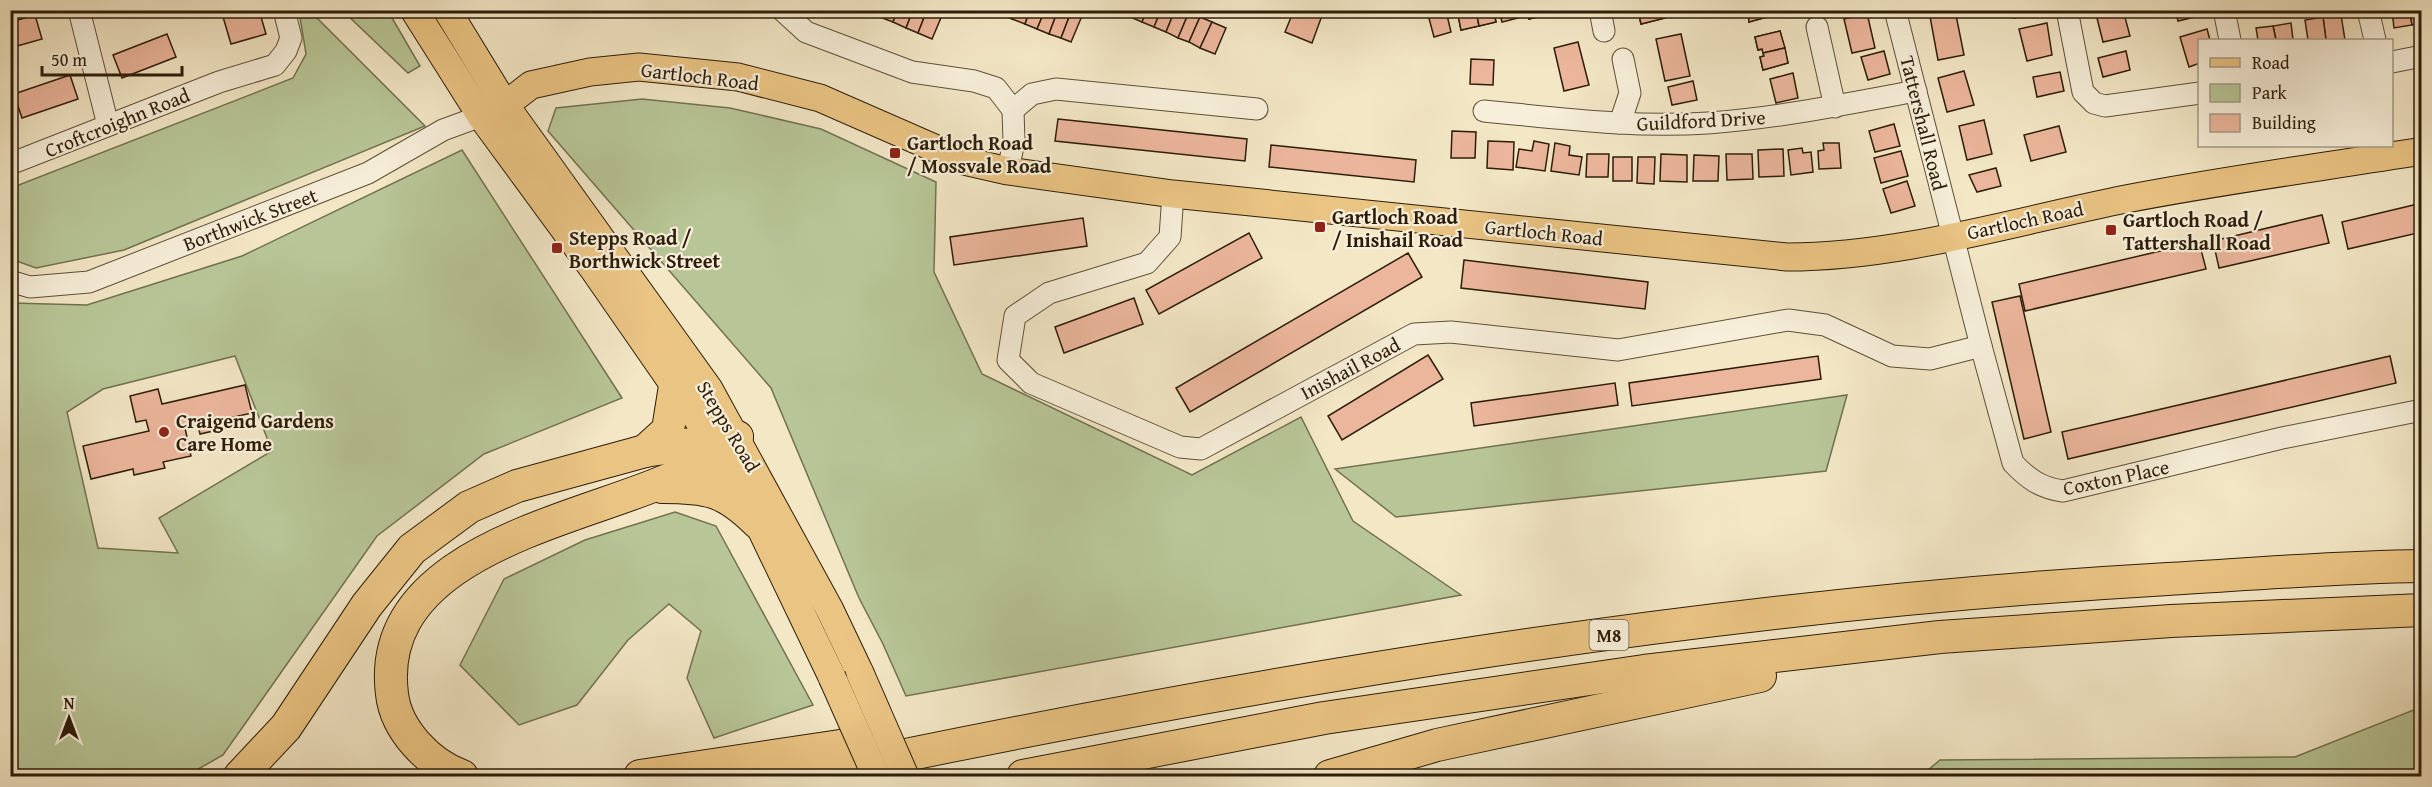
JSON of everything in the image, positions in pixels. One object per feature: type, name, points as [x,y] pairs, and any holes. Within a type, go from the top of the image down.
[{"type":"highway","points":[[645,451],[669,430],[675,386]]},
{"type":"highway","points":[[240,777],[286,727],[367,605],[412,549],[469,507],[517,486],[645,451],[724,444]]},
{"type":"highway","points":[[462,777],[429,757],[409,734],[393,708],[390,678],[395,648],[404,623],[426,592],[459,564],[508,539],[652,487],[724,444]]},
{"type":"highway","points":[[652,487],[704,489],[736,501],[758,523]]},
{"type":"highway","name":"M8","points":[[805,777],[1030,729],[1317,679],[1692,622],[2015,588],[2421,566]]},
{"type":"highway","name":"M8","points":[[1023,777],[1348,714],[1644,671],[1940,637],[2171,621],[2421,610]]},
{"type":"highway","points":[[1329,777],[1437,745],[1940,637]]},
{"type":"highway","points":[[640,777],[840,746],[1030,729]]},
{"type":"main road","points":[[414,10],[493,110]]},
{"type":"main road","points":[[447,10],[493,110]]},
{"type":"main road","name":"Gartloch Road","points":[[493,110],[531,85],[590,72],[639,67],[738,76],[820,98],[964,161],[1008,171],[1173,194],[1787,257],[1831,257],[1953,236],[2128,199],[2421,151]]},
{"type":"main road","name":"Stepps Road","points":[[493,110],[675,386],[724,444],[830,610],[860,672],[904,777]]},
{"type":"main road","name":"Stepps Road","points":[[493,110],[709,389],[724,444],[758,523],[832,677],[876,777]]},
{"type":"street","points":[[79,10],[108,125]]},
{"type":"street","name":"Croftcroighn Road","points":[[10,164],[219,82],[275,65],[286,51],[291,38],[284,10]]},
{"type":"street","points":[[782,10],[806,32],[912,72],[974,81],[996,88],[1013,110],[1014,141],[1008,171]]},
{"type":"street","points":[[1600,10],[1604,31]]},
{"type":"street","name":"Tattershall Road","points":[[1895,10],[1953,236]]},
{"type":"street","points":[[2067,10],[2083,92],[2094,103],[2105,106],[2198,93]]},
{"type":"street","points":[[2224,10],[2230,39]]},
{"type":"street","points":[[2368,10],[2375,39]]},
{"type":"street","points":[[1817,27],[1835,107]]},
{"type":"street","points":[[2393,62],[2421,56]]},
{"type":"street","points":[[1620,123],[1630,93],[1623,59]]},
{"type":"street","points":[[1013,110],[1032,94],[1056,89],[1257,109]]},
{"type":"street","name":"Guildford Drive","points":[[1484,111],[1620,123],[1706,123],[1801,114],[1916,91]]},
{"type":"street","name":"Borthwick Street","points":[[10,281],[30,287],[89,282],[368,173],[443,130],[493,110]]},
{"type":"street","name":"Inishail Road","points":[[1173,194],[1170,237],[1147,263],[1049,293],[1016,316],[1008,360],[1030,383],[1180,447],[1201,449],[1414,334],[1451,332],[1618,350],[1788,320],[1826,325],[1893,356],[1930,359],[1981,346]]},
{"type":"street","name":"Coxton Place","points":[[1953,236],[2013,463],[2027,477],[2046,489],[2063,491],[2282,438],[2421,410]]},
{"type":"green space","points":[[299,11],[310,11],[425,126],[124,250],[36,268],[11,259],[11,188],[293,78],[306,54]]},
{"type":"green space","points":[[343,11],[388,11],[420,66],[408,73]]},
{"type":"green space","points":[[642,99],[730,108],[821,129],[936,182],[934,272],[982,374],[1192,475],[1301,417],[1353,521],[1461,595],[906,696],[859,598],[771,388],[548,131],[556,108]]},
{"type":"green space","points":[[462,150],[622,398],[484,454],[377,536],[223,755],[186,776],[11,776],[11,303],[87,305],[242,256]],"holes":[[[235,356],[272,451],[159,518],[178,553],[98,548],[67,412],[103,389]]]},
{"type":"green space","points":[[1847,395],[1826,471],[1396,517],[1335,469]]},
{"type":"green space","points":[[675,512],[716,526],[813,705],[714,738],[687,678],[701,631],[669,604],[628,640],[577,705],[519,725],[460,665],[504,579],[585,540]]},
{"type":"green space","points":[[2421,707],[2421,776],[1921,776],[1940,760],[2295,757]]},
{"type":"building","points":[[221,10],[259,10],[266,34],[231,44]]},
{"type":"building","points":[[883,10],[898,10],[893,22],[880,17]]},
{"type":"building","points":[[898,10],[913,10],[906,28],[893,22]]},
{"type":"building","points":[[913,10],[927,10],[918,33],[906,28]]},
{"type":"building","points":[[927,10],[943,13],[932,39],[918,33]]},
{"type":"building","points":[[999,10],[1015,10],[1012,19],[998,13]]},
{"type":"building","points":[[1015,10],[1030,10],[1025,24],[1012,19]]},
{"type":"building","points":[[1030,10],[1045,10],[1037,29],[1025,24]]},
{"type":"building","points":[[1045,10],[1058,10],[1049,34],[1037,29]]},
{"type":"building","points":[[1058,10],[1071,12],[1061,38],[1049,34]]},
{"type":"building","points":[[1130,10],[1147,10],[1142,22],[1128,16]]},
{"type":"building","points":[[1147,10],[1161,10],[1154,27],[1142,22]]},
{"type":"building","points":[[1161,10],[1175,10],[1166,32],[1154,27]]},
{"type":"building","points":[[1175,10],[1189,12],[1178,38],[1166,32]]},
{"type":"building","points":[[1294,10],[1324,10],[1312,43],[1285,32]]},
{"type":"building","points":[[1457,10],[1493,10],[1496,22],[1461,30]]},
{"type":"building","points":[[1457,10],[1476,10],[1479,26],[1461,30]]},
{"type":"building","points":[[1476,10],[1493,10],[1496,22],[1479,26]]},
{"type":"building","points":[[1499,10],[1521,10],[1522,17],[1502,22]]},
{"type":"building","points":[[1526,10],[1557,10],[1557,12],[1529,19]]},
{"type":"building","points":[[1526,10],[1541,10],[1543,15],[1529,19]]},
{"type":"building","points":[[1638,10],[1663,10],[1665,18],[1641,24]]},
{"type":"building","points":[[1638,10],[1663,10],[1665,18],[1641,24]]},
{"type":"building","points":[[1748,10],[1773,10],[1774,15],[1749,22]]},
{"type":"building","points":[[1748,10],[1773,10],[1774,15],[1749,22]]},
{"type":"building","points":[[1925,10],[1955,10],[1964,55],[1938,60],[1929,11]]},
{"type":"building","points":[[2012,10],[2039,10],[2040,12],[2014,18]]},
{"type":"building","points":[[2095,10],[2123,10],[2130,36],[2103,42]]},
{"type":"building","points":[[2175,10],[2203,10],[2204,15],[2178,21]]},
{"type":"building","points":[[2392,10],[2410,10],[2412,25],[2394,28]]},
{"type":"building","points":[[2410,10],[2422,10],[2422,24],[2412,25]]},
{"type":"building","points":[[1427,11],[1446,11],[1451,32],[1434,37]]},
{"type":"building","points":[[1071,12],[1082,16],[1071,42],[1061,38]]},
{"type":"building","points":[[1189,12],[1200,17],[1189,42],[1178,38]]},
{"type":"building","points":[[1867,13],[1875,48],[1852,53],[1844,19]]},
{"type":"building","points":[[35,15],[42,39],[17,46],[11,22]]},
{"type":"building","points":[[2341,15],[2345,39],[2326,39],[2323,17]]},
{"type":"building","points":[[1200,17],[1212,22],[1200,48],[1189,42]]},
{"type":"building","points":[[2323,17],[2326,39],[2308,39],[2305,20]]},
{"type":"building","points":[[1212,22],[1226,28],[1215,54],[1200,48]]},
{"type":"building","points":[[2047,23],[2052,55],[2027,61],[2019,29]]},
{"type":"building","points":[[2291,23],[2293,39],[2276,39],[2273,26]]},
{"type":"building","points":[[2273,26],[2276,39],[2258,39],[2256,28]]},
{"type":"building","points":[[2207,29],[2210,39],[2198,39],[2198,64],[2189,67],[2180,37]]},
{"type":"building","points":[[1780,31],[1788,63],[1763,70],[1760,57],[1764,56],[1762,49],[1758,50],[1755,37]]},
{"type":"building","points":[[1780,31],[1785,48],[1763,53],[1762,49],[1758,50],[1755,37]]},
{"type":"building","points":[[167,34],[176,57],[122,78],[113,55]]},
{"type":"building","points":[[1681,34],[1690,76],[1665,81],[1656,39]]},
{"type":"building","points":[[1578,42],[1589,85],[1564,91],[1554,48]]},
{"type":"building","points":[[1785,48],[1788,63],[1763,70],[1760,57],[1764,56],[1763,53]]},
{"type":"building","points":[[1884,51],[1890,74],[1868,80],[1861,57]]},
{"type":"building","points":[[2126,51],[2130,70],[2103,77],[2098,58]]},
{"type":"building","points":[[1471,59],[1494,60],[1493,85],[1470,84]]},
{"type":"building","points":[[1964,71],[1974,105],[1947,112],[1938,78]]},
{"type":"building","points":[[2060,72],[2064,91],[2037,97],[2033,77]]},
{"type":"building","points":[[1793,73],[1798,98],[1776,103],[1770,79]]},
{"type":"building","points":[[70,75],[78,99],[22,118],[14,94]]},
{"type":"building","points":[[1693,81],[1697,100],[1672,105],[1668,87]]},
{"type":"building","points":[[1058,119],[1247,139],[1245,161],[1055,141]]},
{"type":"building","points":[[1984,120],[1992,154],[1967,160],[1959,126]]},
{"type":"building","points":[[1894,124],[1900,146],[1875,152],[1869,131]]},
{"type":"building","points":[[2059,126],[2066,152],[2031,161],[2024,135]]},
{"type":"building","points":[[1452,131],[1476,132],[1475,158],[1451,158]]},
{"type":"building","points":[[1488,141],[1514,142],[1513,170],[1487,168]]},
{"type":"building","points":[[1534,141],[1549,144],[1545,171],[1516,167],[1519,149],[1532,151]]},
{"type":"building","points":[[1555,143],[1570,146],[1569,155],[1582,157],[1579,175],[1551,171]]},
{"type":"building","points":[[1823,143],[1839,143],[1841,168],[1819,169],[1818,151],[1824,150]]},
{"type":"building","points":[[1271,145],[1416,160],[1414,182],[1269,167]]},
{"type":"building","points":[[1802,148],[1803,153],[1811,152],[1813,172],[1791,175],[1788,150]]},
{"type":"building","points":[[1783,149],[1784,176],[1759,177],[1758,150]]},
{"type":"building","points":[[1901,151],[1908,176],[1881,183],[1874,158]]},
{"type":"building","points":[[1587,154],[1609,154],[1608,177],[1586,177]]},
{"type":"building","points":[[1661,154],[1687,155],[1687,182],[1660,181]]},
{"type":"building","points":[[1726,154],[1752,154],[1753,179],[1727,180]]},
{"type":"building","points":[[1694,155],[1719,156],[1718,181],[1693,181]]},
{"type":"building","points":[[1613,157],[1632,157],[1632,181],[1613,181]]},
{"type":"building","points":[[1638,157],[1655,157],[1654,184],[1637,183]]},
{"type":"building","points":[[1996,168],[2001,186],[1977,192],[1969,175]]},
{"type":"building","points":[[1907,181],[1915,206],[1891,213],[1883,189]]},
{"type":"building","points":[[2422,203],[2422,232],[2348,249],[2342,222]]},
{"type":"building","points":[[2322,215],[2329,243],[2219,268],[2213,241]]},
{"type":"building","points":[[1083,218],[1087,246],[954,265],[950,237]]},
{"type":"building","points":[[1249,233],[1262,258],[1159,314],[1146,290]]},
{"type":"building","points":[[2199,242],[2206,269],[2025,311],[2019,284]]},
{"type":"building","points":[[1408,253],[1422,277],[1190,412],[1176,388]]},
{"type":"building","points":[[1464,260],[1648,282],[1645,309],[1461,288]]},
{"type":"building","points":[[2020,296],[2051,432],[2024,439],[1992,302]]},
{"type":"building","points":[[1134,298],[1143,324],[1064,353],[1055,327]]},
{"type":"building","points":[[1428,355],[1443,379],[1342,440],[1328,416]]},
{"type":"building","points":[[1818,356],[1821,379],[1632,406],[1629,383]]},
{"type":"building","points":[[2390,356],[2396,383],[2068,459],[2062,432]]},
{"type":"building","points":[[1615,383],[1618,405],[1474,426],[1471,403]]},
{"type":"building","name":"Craigend Gardens Care Home","points":[[245,385],[252,413],[229,418],[231,427],[200,434],[198,425],[185,428],[191,456],[163,462],[165,468],[134,475],[133,469],[91,479],[83,446],[149,431],[146,420],[136,422],[130,396],[158,389],[162,404]]},
{"type":"place","name":"Gartloch Road / Mossvale Road","points":[[895,153]]},
{"type":"place","name":"Gartloch Road / Inishail Road","points":[[1320,227]]},
{"type":"place","name":"Gartloch Road / Tattershall Road","points":[[2111,230]]},
{"type":"place","name":"Stepps Road / Borthwick Street","points":[[557,248]]},
{"type":"place","name":"Craigend Gardens Care Home","points":[[164,432]]}]
